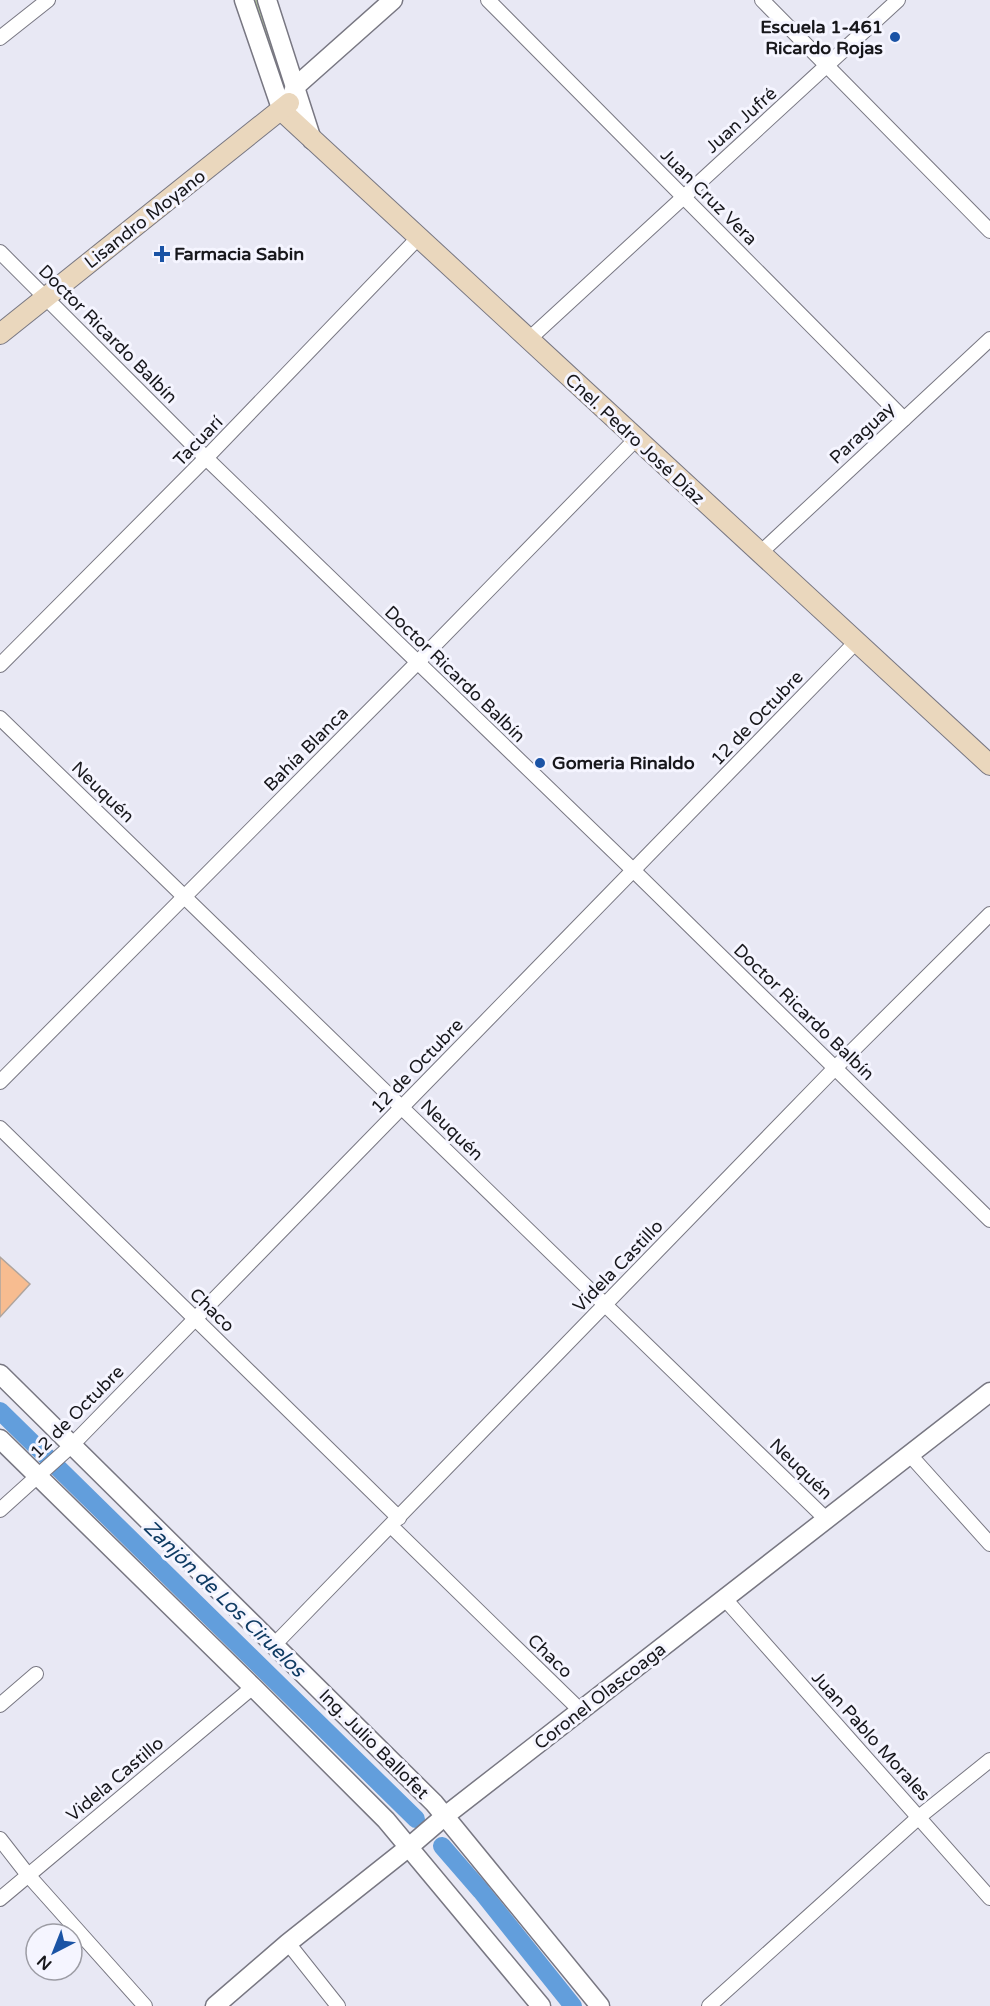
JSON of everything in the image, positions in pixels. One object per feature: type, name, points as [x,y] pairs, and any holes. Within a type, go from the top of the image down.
[{"type":"main road","name":"Cnel. Pedro José Díaz","points":[[289,100],[312,140],[990,765]]},
{"type":"main road","name":"Lisandro Moyano","points":[[0,334],[289,100]]},
{"type":"street","points":[[0,38],[48,0]]},
{"type":"street","points":[[244,0],[289,100],[312,140]]},
{"type":"street","points":[[267,0],[289,100]]},
{"type":"street","points":[[289,100],[392,0]]},
{"type":"street","name":"Juan Cruz Vera","points":[[488,0],[904,419]]},
{"type":"street","points":[[762,0],[990,231]]},
{"type":"street","name":"Juan Jufré","points":[[528,340],[898,0]]},
{"type":"street","name":"Tacuarí","points":[[0,665],[206,458],[418,238]]},
{"type":"street","name":"Doctor Ricardo Balbín","points":[[0,252],[206,458],[633,870],[990,1220]]},
{"type":"street","name":"Paraguay","points":[[759,554],[990,339]]},
{"type":"street","name":"Bahía Blanca","points":[[0,1082],[636,440]]},
{"type":"street","name":"12 de Octubre","points":[[0,1510],[66,1451],[856,642]]},
{"type":"street","name":"Neuquén","points":[[0,718],[826,1519]]},
{"type":"street","name":"Videla Castillo","points":[[274,1645],[835,1068],[990,914]]},
{"type":"street","name":"Chaco","points":[[0,1128],[195,1318],[581,1711]]},
{"type":"street","name":"Ing. Julio Ballofet","points":[[0,1374],[66,1451],[274,1645],[419,1787],[600,2006]]},
{"type":"street","name":"Coronel Olascoaga","points":[[215,2006],[288,1943],[445,1816],[990,1392]]},
{"type":"street","points":[[0,1439],[42,1473],[386,1820],[541,2006]]},
{"type":"street","points":[[910,1455],[990,1544]]},
{"type":"street","name":"Juan Pablo Morales","points":[[725,1599],[990,1898]]},
{"type":"street","points":[[0,1705],[36,1674]]},
{"type":"street","name":"Videla Castillo","points":[[0,1899],[253,1687]]},
{"type":"street","points":[[709,2006],[919,1817],[990,1760]]},
{"type":"street","points":[[0,1839],[27,1875],[145,2006]]},
{"type":"street","points":[[288,1943],[338,2006]]},
{"type":"green space","points":[[251,0],[262,0],[287,83],[282,86]]},
{"type":"building","points":[[0,1257],[30,1284],[0,1317]]},
{"type":"waterway","name":"Zanjón de Los Ciruelos","points":[[0,1411],[416,1819]]},
{"type":"waterway","name":"Zanjón de Los Ciruelos","points":[[442,1846],[573,2006]]},
{"type":"place","name":"Escuela 1-461 Ricardo Rojas","points":[[895,37]]},
{"type":"place","name":"Farmacia Sabin","points":[[162,254]]},
{"type":"place","name":"Gomeria Rinaldo","points":[[540,763]]}]
